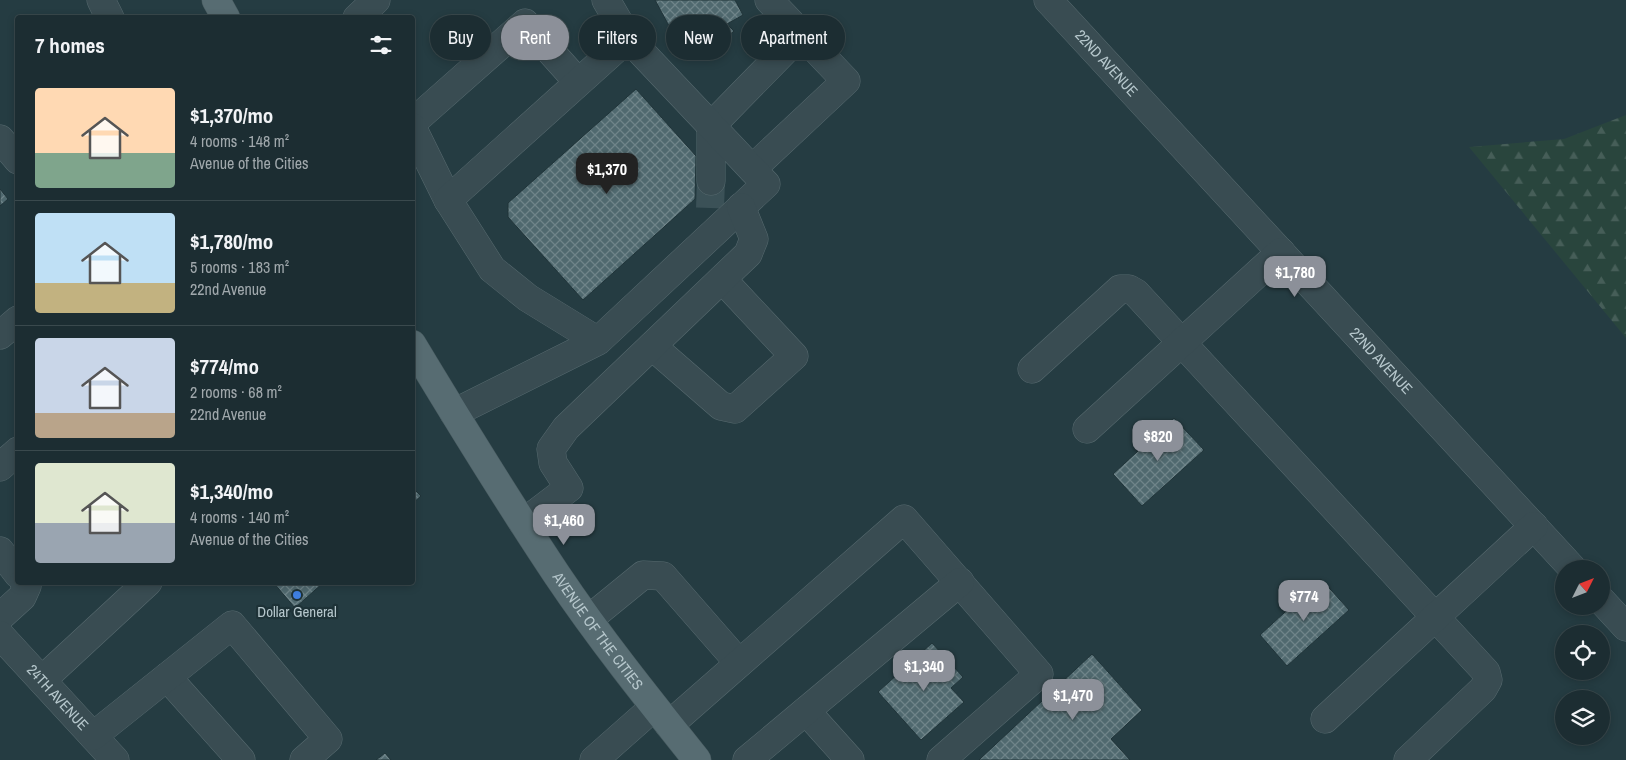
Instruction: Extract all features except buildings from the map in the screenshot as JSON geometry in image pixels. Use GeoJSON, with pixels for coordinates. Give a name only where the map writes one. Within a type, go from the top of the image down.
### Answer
{"type":"FeatureCollection","features":[{"type":"Feature","properties":{"kind":"main road"},"geometry":{"type":"LineString","coordinates":[[216,0],[224,15]]}},
{"type":"Feature","properties":{"kind":"main road","name":"AVENUE OF THE CITIES"},"geometry":{"type":"LineString","coordinates":[[415,349],[558,577],[661,716],[697,760]]}},
{"type":"Feature","properties":{"kind":"street"},"geometry":{"type":"LineString","coordinates":[[101,0],[108,15]]}},
{"type":"Feature","properties":{"kind":"street"},"geometry":{"type":"LineString","coordinates":[[360,15],[376,0]]}},
{"type":"Feature","properties":{"kind":"street"},"geometry":{"type":"LineString","coordinates":[[606,0],[615,15]]}},
{"type":"Feature","properties":{"kind":"street"},"geometry":{"type":"LineString","coordinates":[[769,0],[783,15]]}},
{"type":"Feature","properties":{"kind":"street","name":"22ND AVENUE"},"geometry":{"type":"LineString","coordinates":[[1048,0],[1565,560]]}},
{"type":"Feature","properties":{"kind":"street"},"geometry":{"type":"LineString","coordinates":[[415,119],[525,23],[578,82]]}},
{"type":"Feature","properties":{"kind":"street"},"geometry":{"type":"LineString","coordinates":[[448,200],[603,60]]}},
{"type":"Feature","properties":{"kind":"street"},"geometry":{"type":"LineString","coordinates":[[454,413],[598,341],[766,184],[649,60]]}},
{"type":"Feature","properties":{"kind":"street"},"geometry":{"type":"LineString","coordinates":[[711,181],[711,126],[776,60]]}},
{"type":"Feature","properties":{"kind":"street"},"geometry":{"type":"LineString","coordinates":[[752,169],[846,81],[826,60]]}},
{"type":"Feature","properties":{"kind":"street"},"geometry":{"type":"LineString","coordinates":[[415,133],[448,200],[492,269],[528,298],[598,341]]}},
{"type":"Feature","properties":{"kind":"street"},"geometry":{"type":"LineString","coordinates":[[0,139],[15,156]]}},
{"type":"Feature","properties":{"kind":"street"},"geometry":{"type":"LineString","coordinates":[[524,523],[568,488],[553,463],[552,449],[566,428],[748,254],[754,239],[741,207]]}},
{"type":"Feature","properties":{"kind":"street"},"geometry":{"type":"LineString","coordinates":[[710,208],[710,236]]}},
{"type":"Feature","properties":{"kind":"street"},"geometry":{"type":"LineString","coordinates":[[1087,429],[1281,252]]}},
{"type":"Feature","properties":{"kind":"street"},"geometry":{"type":"LineString","coordinates":[[652,346],[721,406],[735,409],[794,356],[722,279]]}},
{"type":"Feature","properties":{"kind":"street"},"geometry":{"type":"LineString","coordinates":[[1032,369],[1120,289],[1129,289],[1136,293],[1486,672],[1488,680],[1483,689],[1408,760]]}},
{"type":"Feature","properties":{"kind":"street"},"geometry":{"type":"LineString","coordinates":[[0,335],[15,322]]}},
{"type":"Feature","properties":{"kind":"street"},"geometry":{"type":"LineString","coordinates":[[0,466],[15,454]]}},
{"type":"Feature","properties":{"kind":"street"},"geometry":{"type":"LineString","coordinates":[[603,757],[739,663],[904,519],[1039,674],[941,760]]}},
{"type":"Feature","properties":{"kind":"street"},"geometry":{"type":"LineString","coordinates":[[1325,719],[1534,526]]}},
{"type":"Feature","properties":{"kind":"street"},"geometry":{"type":"LineString","coordinates":[[0,551],[15,570]]}},
{"type":"Feature","properties":{"kind":"street"},"geometry":{"type":"LineString","coordinates":[[589,619],[643,575],[663,576],[739,663]]}},
{"type":"Feature","properties":{"kind":"street"},"geometry":{"type":"LineString","coordinates":[[747,760],[960,582]]}},
{"type":"Feature","properties":{"kind":"street"},"geometry":{"type":"LineString","coordinates":[[0,617],[22,597],[24,585]]}},
{"type":"Feature","properties":{"kind":"street"},"geometry":{"type":"LineString","coordinates":[[42,680],[145,585]]}},
{"type":"Feature","properties":{"kind":"street"},"geometry":{"type":"LineString","coordinates":[[1610,610],[1626,627]]}},
{"type":"Feature","properties":{"kind":"street"},"geometry":{"type":"LineString","coordinates":[[93,736],[232,625],[328,738],[304,760]]}},
{"type":"Feature","properties":{"kind":"street","name":"24TH AVENUE"},"geometry":{"type":"LineString","coordinates":[[0,635],[115,760]]}},
{"type":"Feature","properties":{"kind":"street"},"geometry":{"type":"LineString","coordinates":[[167,677],[241,760]]}},
{"type":"Feature","properties":{"kind":"street"},"geometry":{"type":"LineString","coordinates":[[806,711],[850,760]]}},
{"type":"Feature","properties":{"kind":"green space"},"geometry":{"type":"Polygon","coordinates":[[[1626,115],[1626,338],[1469,147],[1564,139],[1626,115]]]}},
{"type":"Feature","properties":{"kind":"tunnel"},"geometry":{"type":"LineString","coordinates":[[710,208],[711,181]]}},
{"type":"Feature","properties":{"kind":"place","name":"Dollar General"},"geometry":{"type":"Point","coordinates":[297,595]}}]}
